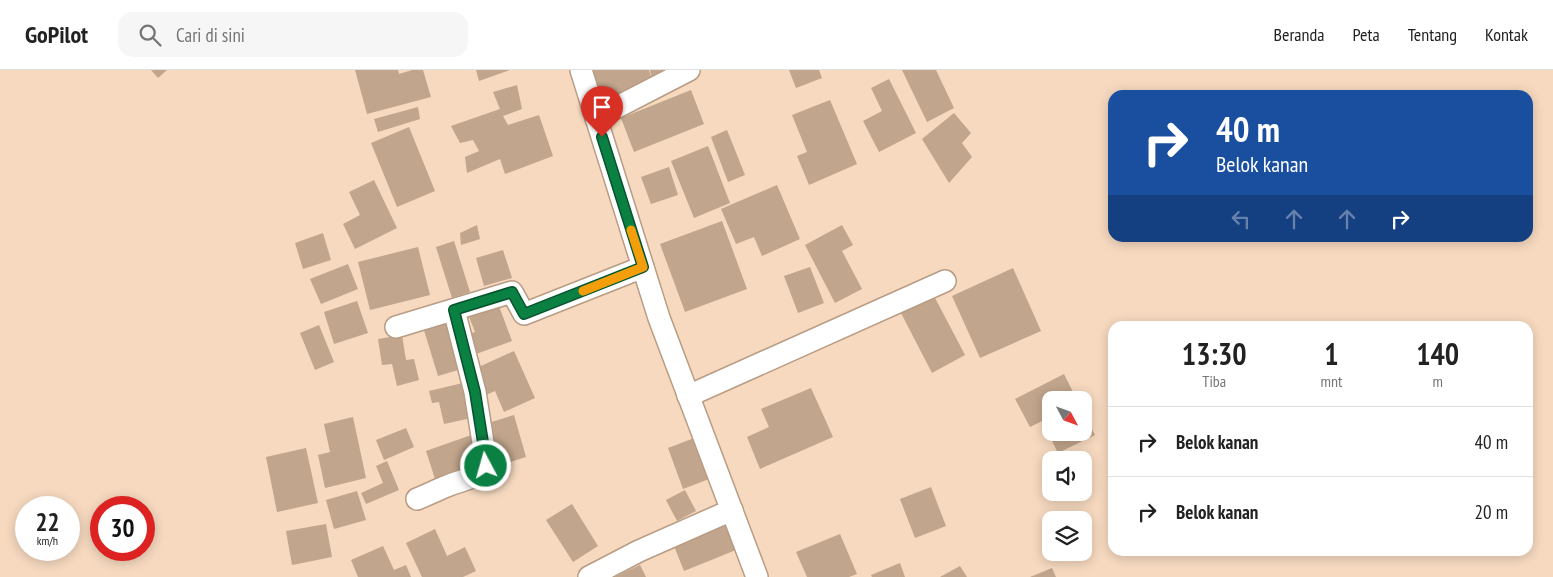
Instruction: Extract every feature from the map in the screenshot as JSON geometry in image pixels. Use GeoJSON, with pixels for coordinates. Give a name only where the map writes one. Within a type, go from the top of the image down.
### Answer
{"type":"FeatureCollection","features":[{"type":"Feature","properties":{"kind":"street"},"geometry":{"type":"LineString","coordinates":[[581,70],[658,318],[758,577]]}},
{"type":"Feature","properties":{"kind":"street"},"geometry":{"type":"LineString","coordinates":[[596,118],[689,70]]}},
{"type":"Feature","properties":{"kind":"street"},"geometry":{"type":"LineString","coordinates":[[396,327],[512,292],[524,314],[643,267]]}},
{"type":"Feature","properties":{"kind":"street"},"geometry":{"type":"LineString","coordinates":[[688,396],[944,281]]}},
{"type":"Feature","properties":{"kind":"street"},"geometry":{"type":"LineString","coordinates":[[417,499],[449,485],[468,480],[486,466],[475,392],[454,310]]}},
{"type":"Feature","properties":{"kind":"street"},"geometry":{"type":"LineString","coordinates":[[589,577],[639,551],[732,510]]}},
{"type":"Feature","properties":{"kind":"building"},"geometry":{"type":"Polygon","coordinates":[[[151,70],[167,70],[158,78],[151,70]]]}},
{"type":"Feature","properties":{"kind":"building"},"geometry":{"type":"Polygon","coordinates":[[[355,70],[398,70],[399,74],[412,70],[423,70],[431,97],[367,114],[355,70]]]}},
{"type":"Feature","properties":{"kind":"building"},"geometry":{"type":"Polygon","coordinates":[[[476,70],[510,70],[479,81],[476,70]]]}},
{"type":"Feature","properties":{"kind":"building"},"geometry":{"type":"Polygon","coordinates":[[[589,70],[649,70],[652,81],[650,70],[676,70],[600,108],[589,70]]]}},
{"type":"Feature","properties":{"kind":"building"},"geometry":{"type":"Polygon","coordinates":[[[789,70],[819,70],[822,78],[796,88],[789,70]]]}},
{"type":"Feature","properties":{"kind":"building"},"geometry":{"type":"Polygon","coordinates":[[[902,70],[936,70],[954,108],[927,122],[902,70]]]}},
{"type":"Feature","properties":{"kind":"building"},"geometry":{"type":"Polygon","coordinates":[[[889,79],[916,133],[879,152],[863,121],[882,111],[871,88],[889,79]]]}},
{"type":"Feature","properties":{"kind":"building"},"geometry":{"type":"Polygon","coordinates":[[[517,85],[522,109],[503,116],[508,125],[539,115],[553,156],[505,174],[500,159],[467,173],[465,157],[479,151],[473,140],[460,143],[451,126],[500,109],[493,92],[517,85]]]}},
{"type":"Feature","properties":{"kind":"building"},"geometry":{"type":"Polygon","coordinates":[[[691,90],[704,124],[634,152],[621,118],[691,90]]]}},
{"type":"Feature","properties":{"kind":"building"},"geometry":{"type":"Polygon","coordinates":[[[830,100],[857,164],[809,185],[797,156],[807,152],[792,115],[830,100]]]}},
{"type":"Feature","properties":{"kind":"building"},"geometry":{"type":"Polygon","coordinates":[[[418,107],[420,119],[378,132],[374,119],[418,107]]]}},
{"type":"Feature","properties":{"kind":"building"},"geometry":{"type":"Polygon","coordinates":[[[954,113],[971,133],[962,143],[972,157],[949,183],[922,139],[954,113]]]}},
{"type":"Feature","properties":{"kind":"building"},"geometry":{"type":"Polygon","coordinates":[[[409,127],[435,191],[397,207],[371,143],[409,127]]]}},
{"type":"Feature","properties":{"kind":"building"},"geometry":{"type":"Polygon","coordinates":[[[727,130],[745,175],[728,182],[711,137],[727,130]]]}},
{"type":"Feature","properties":{"kind":"building"},"geometry":{"type":"Polygon","coordinates":[[[708,146],[730,203],[694,218],[671,161],[708,146]]]}},
{"type":"Feature","properties":{"kind":"building"},"geometry":{"type":"Polygon","coordinates":[[[669,167],[678,195],[651,204],[641,177],[669,167]]]}},
{"type":"Feature","properties":{"kind":"building"},"geometry":{"type":"Polygon","coordinates":[[[374,180],[397,228],[355,249],[343,224],[360,215],[349,192],[374,180]]]}},
{"type":"Feature","properties":{"kind":"building"},"geometry":{"type":"Polygon","coordinates":[[[777,185],[800,239],[762,256],[754,237],[736,244],[721,209],[777,185]]]}},
{"type":"Feature","properties":{"kind":"building"},"geometry":{"type":"Polygon","coordinates":[[[722,221],[747,289],[685,312],[660,244],[722,221]]]}},
{"type":"Feature","properties":{"kind":"building"},"geometry":{"type":"Polygon","coordinates":[[[477,225],[480,239],[461,245],[460,233],[477,225]]]}},
{"type":"Feature","properties":{"kind":"building"},"geometry":{"type":"Polygon","coordinates":[[[842,225],[853,245],[842,251],[862,289],[835,303],[805,245],[842,225]]]}},
{"type":"Feature","properties":{"kind":"building"},"geometry":{"type":"Polygon","coordinates":[[[323,233],[331,260],[303,269],[295,243],[323,233]]]}},
{"type":"Feature","properties":{"kind":"building"},"geometry":{"type":"Polygon","coordinates":[[[454,241],[470,292],[452,298],[436,247],[454,241]]]}},
{"type":"Feature","properties":{"kind":"building"},"geometry":{"type":"Polygon","coordinates":[[[418,247],[430,295],[370,310],[358,262],[418,247]]]}},
{"type":"Feature","properties":{"kind":"building"},"geometry":{"type":"Polygon","coordinates":[[[503,250],[512,278],[484,286],[476,258],[503,250]]]}},
{"type":"Feature","properties":{"kind":"building"},"geometry":{"type":"Polygon","coordinates":[[[348,264],[358,289],[321,304],[310,279],[348,264]]]}},
{"type":"Feature","properties":{"kind":"building"},"geometry":{"type":"Polygon","coordinates":[[[810,267],[824,303],[798,313],[784,276],[810,267]]]}},
{"type":"Feature","properties":{"kind":"building"},"geometry":{"type":"Polygon","coordinates":[[[1013,268],[1041,331],[980,358],[952,296],[1013,268]]]}},
{"type":"Feature","properties":{"kind":"building"},"geometry":{"type":"Polygon","coordinates":[[[934,296],[965,355],[932,373],[901,313],[934,296]]]}},
{"type":"Feature","properties":{"kind":"building"},"geometry":{"type":"Polygon","coordinates":[[[496,298],[512,341],[476,354],[469,334],[475,332],[466,309],[496,298]]]}},
{"type":"Feature","properties":{"kind":"building"},"geometry":{"type":"Polygon","coordinates":[[[357,301],[368,333],[334,344],[324,312],[357,301]]]}},
{"type":"Feature","properties":{"kind":"building"},"geometry":{"type":"Polygon","coordinates":[[[450,319],[465,368],[438,376],[423,327],[450,319]]]}},
{"type":"Feature","properties":{"kind":"building"},"geometry":{"type":"Polygon","coordinates":[[[319,325],[334,362],[315,370],[300,333],[319,325]]]}},
{"type":"Feature","properties":{"kind":"building"},"geometry":{"type":"Polygon","coordinates":[[[402,335],[406,360],[414,359],[419,380],[397,386],[392,364],[382,365],[378,339],[402,335]]]}},
{"type":"Feature","properties":{"kind":"building"},"geometry":{"type":"Polygon","coordinates":[[[514,351],[535,398],[504,412],[495,391],[484,396],[472,370],[514,351]]]}},
{"type":"Feature","properties":{"kind":"building"},"geometry":{"type":"Polygon","coordinates":[[[1064,374],[1072,391],[1042,391],[1042,421],[1030,427],[1015,399],[1064,374]]]}},
{"type":"Feature","properties":{"kind":"building"},"geometry":{"type":"Polygon","coordinates":[[[467,382],[476,417],[444,424],[439,402],[432,403],[429,391],[467,382]]]}},
{"type":"Feature","properties":{"kind":"building"},"geometry":{"type":"Polygon","coordinates":[[[811,388],[833,437],[760,469],[747,437],[769,427],[761,409],[811,388]]]}},
{"type":"Feature","properties":{"kind":"building"},"geometry":{"type":"Polygon","coordinates":[[[514,415],[526,457],[498,466],[485,424],[514,415]]]}},
{"type":"Feature","properties":{"kind":"building"},"geometry":{"type":"Polygon","coordinates":[[[353,417],[366,478],[325,488],[318,455],[330,452],[324,424],[353,417]]]}},
{"type":"Feature","properties":{"kind":"building"},"geometry":{"type":"Polygon","coordinates":[[[406,428],[414,447],[384,460],[376,440],[406,428]]]}},
{"type":"Feature","properties":{"kind":"building"},"geometry":{"type":"Polygon","coordinates":[[[474,434],[483,462],[435,479],[426,451],[474,434]]]}},
{"type":"Feature","properties":{"kind":"building"},"geometry":{"type":"Polygon","coordinates":[[[702,435],[717,476],[683,489],[668,448],[702,435]]]}},
{"type":"Feature","properties":{"kind":"building"},"geometry":{"type":"Polygon","coordinates":[[[1052,441],[1083,441],[1062,451],[1057,451],[1052,441]]]}},
{"type":"Feature","properties":{"kind":"building"},"geometry":{"type":"Polygon","coordinates":[[[306,448],[318,503],[277,512],[266,457],[306,448]]]}},
{"type":"Feature","properties":{"kind":"building"},"geometry":{"type":"Polygon","coordinates":[[[387,461],[399,490],[366,504],[361,493],[383,483],[376,466],[387,461]]]}},
{"type":"Feature","properties":{"kind":"building"},"geometry":{"type":"Polygon","coordinates":[[[931,487],[946,526],[915,538],[900,499],[931,487]]]}},
{"type":"Feature","properties":{"kind":"building"},"geometry":{"type":"Polygon","coordinates":[[[685,490],[696,511],[677,521],[666,500],[685,490]]]}},
{"type":"Feature","properties":{"kind":"building"},"geometry":{"type":"Polygon","coordinates":[[[357,491],[366,520],[334,529],[326,500],[357,491]]]}},
{"type":"Feature","properties":{"kind":"building"},"geometry":{"type":"Polygon","coordinates":[[[572,504],[598,546],[573,562],[546,520],[572,504]]]}},
{"type":"Feature","properties":{"kind":"building"},"geometry":{"type":"Polygon","coordinates":[[[724,520],[736,550],[684,571],[672,541],[724,520]]]}},
{"type":"Feature","properties":{"kind":"building"},"geometry":{"type":"Polygon","coordinates":[[[326,524],[332,557],[292,565],[286,531],[326,524]]]}},
{"type":"Feature","properties":{"kind":"building"},"geometry":{"type":"Polygon","coordinates":[[[435,529],[447,556],[465,547],[476,571],[463,577],[422,577],[406,543],[435,529]]]}},
{"type":"Feature","properties":{"kind":"building"},"geometry":{"type":"Polygon","coordinates":[[[840,534],[857,574],[849,577],[807,577],[796,552],[840,534]]]}},
{"type":"Feature","properties":{"kind":"building"},"geometry":{"type":"Polygon","coordinates":[[[383,546],[394,570],[406,565],[411,577],[358,577],[351,560],[383,546]]]}},
{"type":"Feature","properties":{"kind":"building"},"geometry":{"type":"Polygon","coordinates":[[[900,563],[905,577],[872,577],[871,575],[900,563]]]}},
{"type":"Feature","properties":{"kind":"building"},"geometry":{"type":"Polygon","coordinates":[[[640,565],[646,577],[614,577],[640,565]]]}},
{"type":"Feature","properties":{"kind":"building"},"geometry":{"type":"Polygon","coordinates":[[[960,566],[967,577],[940,577],[960,566]]]}},
{"type":"Feature","properties":{"kind":"building"},"geometry":{"type":"Polygon","coordinates":[[[1052,568],[1056,577],[1030,577],[1052,568]]]}},
{"type":"Feature","properties":{"kind":"slow traffic"},"geometry":{"type":"LineString","coordinates":[[583,291],[643,267],[631,230]]}},
{"type":"Feature","properties":{"kind":"route"},"geometry":{"type":"LineString","coordinates":[[486,466],[475,392],[454,310],[512,292],[524,314],[643,267],[602,137]]}}]}
